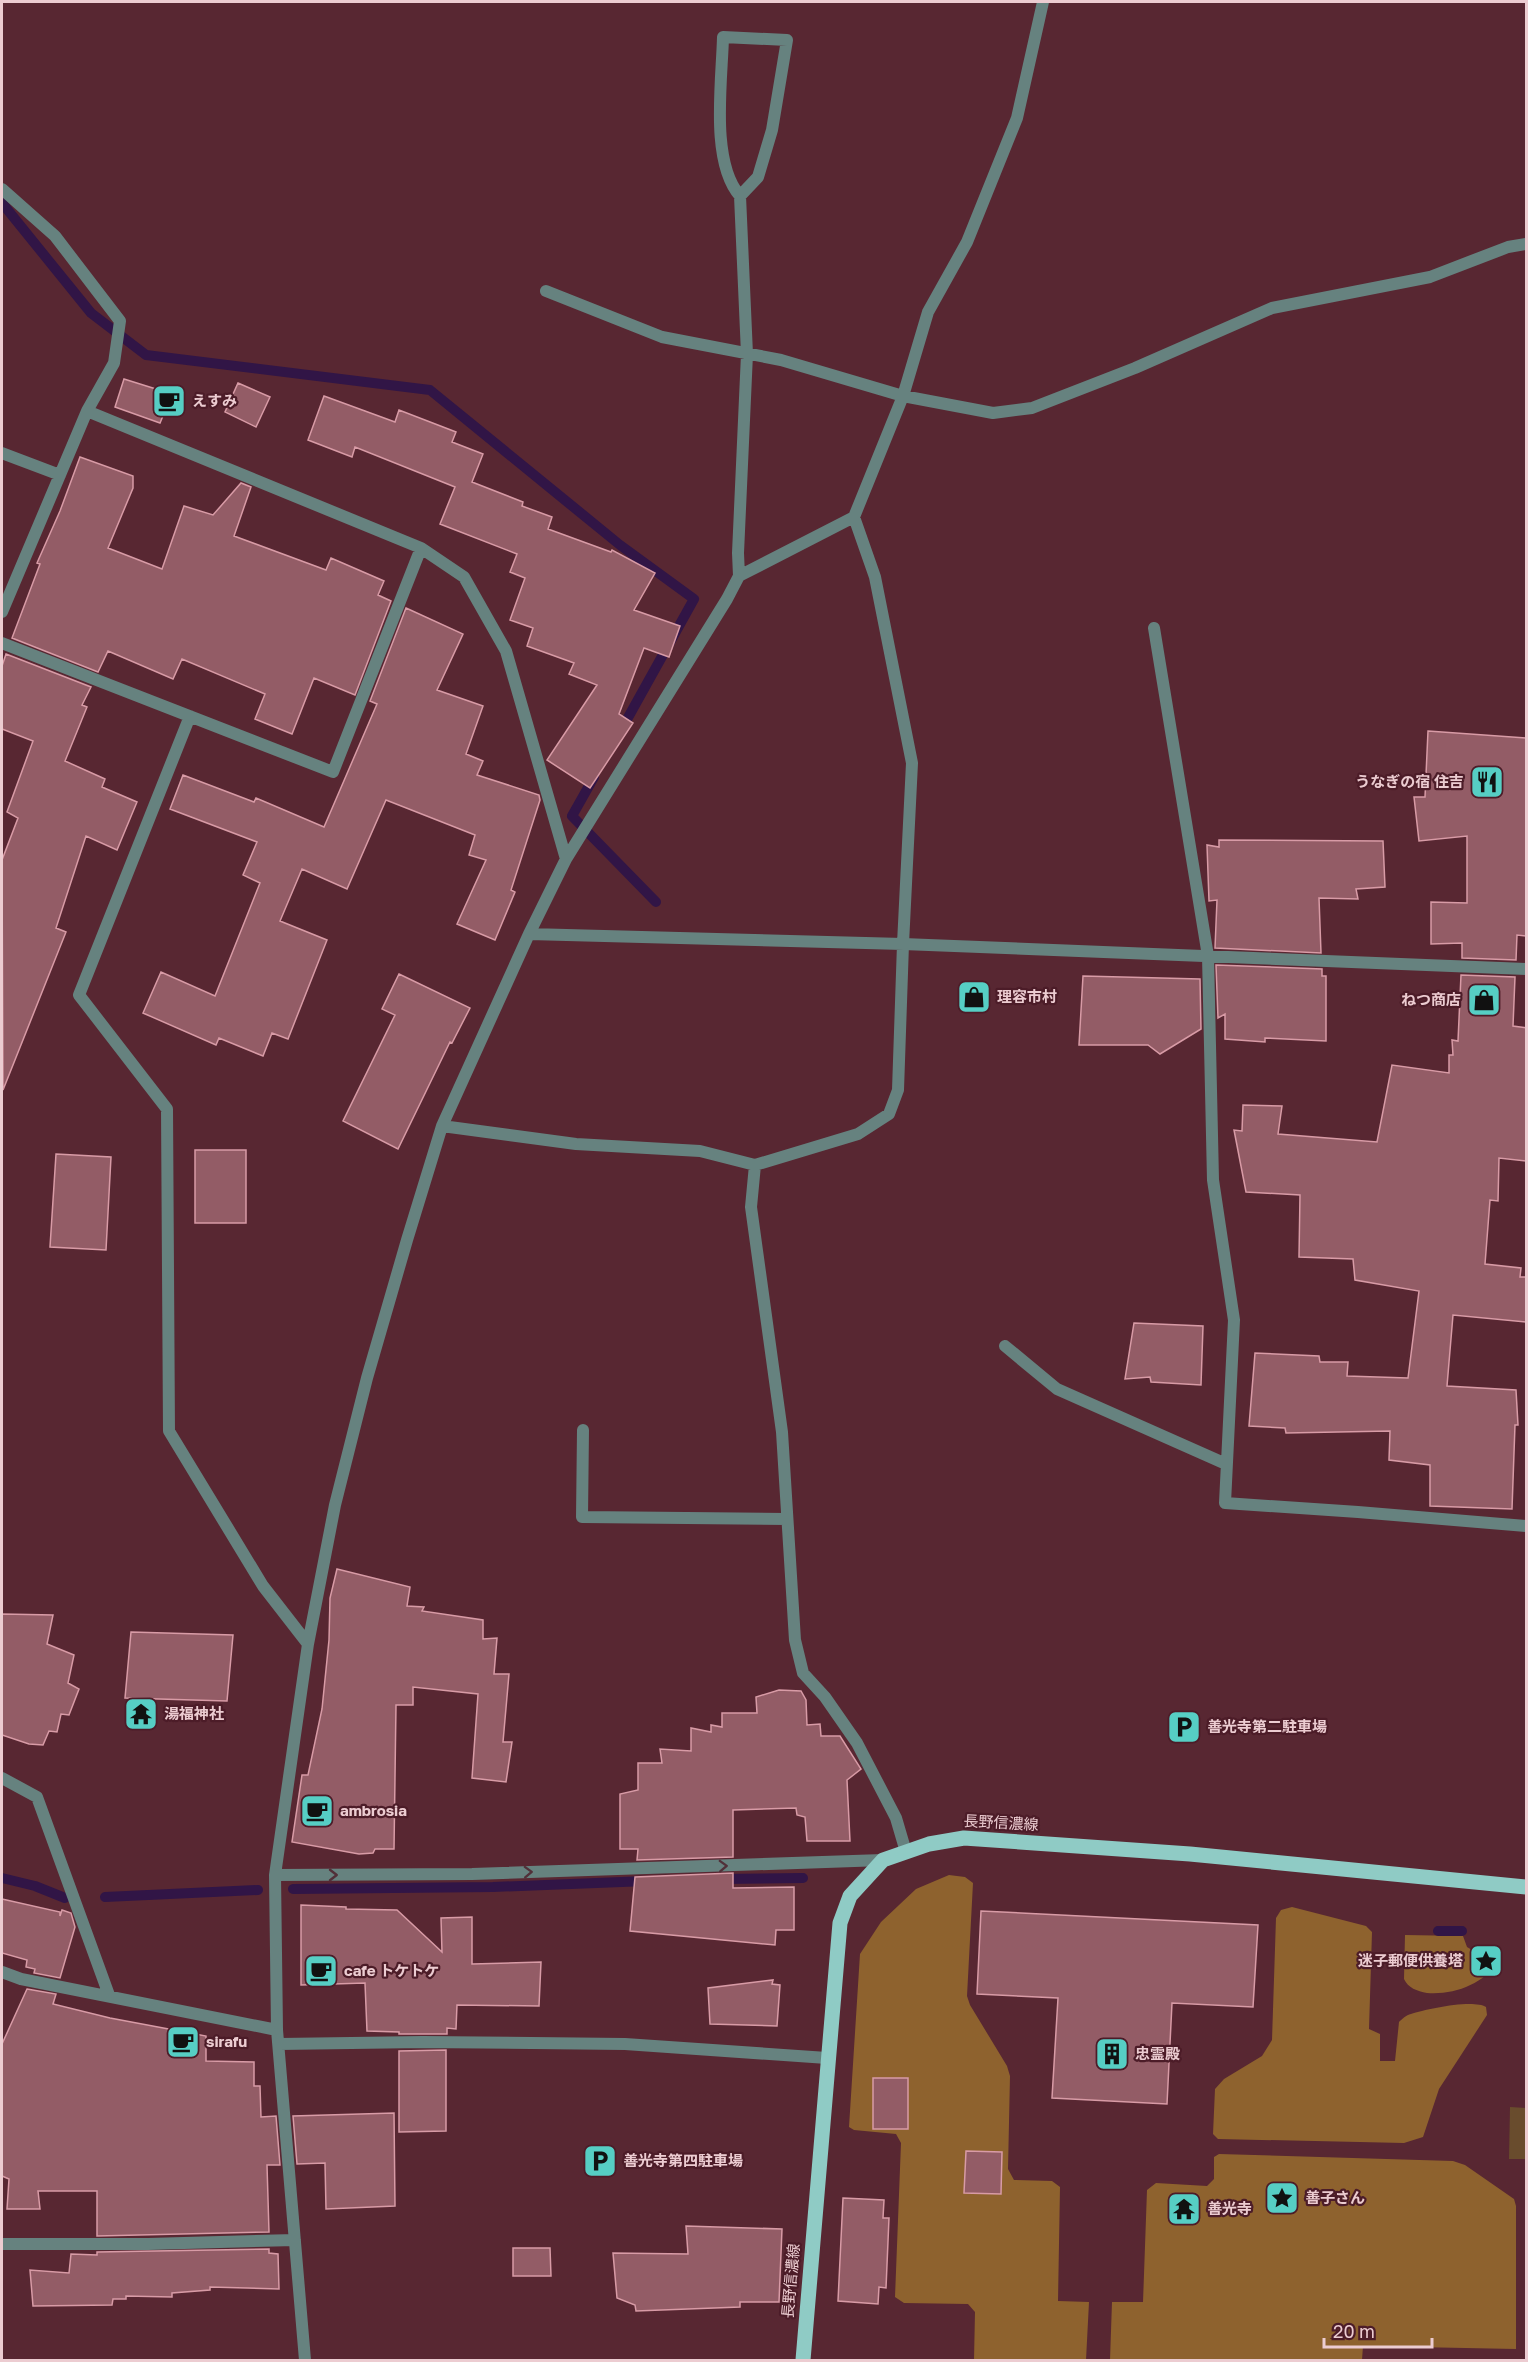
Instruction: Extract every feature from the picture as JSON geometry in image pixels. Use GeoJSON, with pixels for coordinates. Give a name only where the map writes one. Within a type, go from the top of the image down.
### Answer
{"type":"FeatureCollection","features":[{"type":"Feature","properties":{"kind":"main road","name":"長野信濃線"},"geometry":{"type":"LineString","coordinates":[[803,2361],[840,1923],[850,1896],[883,1860],[929,1844],[964,1838],[1190,1854],[1527,1887]]}},
{"type":"Feature","properties":{"kind":"street"},"geometry":{"type":"LineString","coordinates":[[739,576],[854,517],[903,396],[928,312],[967,242],[1017,118],[1043,2]]}},
{"type":"Feature","properties":{"kind":"street"},"geometry":{"type":"LineString","coordinates":[[305,2361],[277,2030],[275,1875],[308,1644],[335,1505],[367,1378],[442,1126],[529,934],[566,859],[721,609],[739,576],[738,553],[747,354],[740,196],[732,187],[720,145],[723,37],[787,40],[772,130],[758,177],[740,196]]}},
{"type":"Feature","properties":{"kind":"street"},"geometry":{"type":"LineString","coordinates":[[2,189],[55,236],[120,321],[114,363],[87,411],[2,612]]}},
{"type":"Feature","properties":{"kind":"street"},"geometry":{"type":"LineString","coordinates":[[546,291],[662,337],[781,360],[903,396],[993,413],[1032,408],[1135,368],[1272,308],[1430,277],[1508,247],[1527,244]]}},
{"type":"Feature","properties":{"kind":"street"},"geometry":{"type":"LineString","coordinates":[[87,411],[421,549],[464,577],[506,651],[566,859]]}},
{"type":"Feature","properties":{"kind":"street"},"geometry":{"type":"LineString","coordinates":[[2,453],[60,475]]}},
{"type":"Feature","properties":{"kind":"street"},"geometry":{"type":"LineString","coordinates":[[442,1126],[576,1143],[700,1151],[755,1164],[858,1134],[889,1114],[898,1090],[912,763],[875,577],[854,517]]}},
{"type":"Feature","properties":{"kind":"street"},"geometry":{"type":"LineString","coordinates":[[2,644],[333,772],[421,549]]}},
{"type":"Feature","properties":{"kind":"street"},"geometry":{"type":"LineString","coordinates":[[1154,628],[1208,956],[1213,1180],[1234,1320],[1225,1503],[1527,1526]]}},
{"type":"Feature","properties":{"kind":"street"},"geometry":{"type":"LineString","coordinates":[[190,716],[79,995],[167,1109],[169,1431],[263,1586],[308,1644]]}},
{"type":"Feature","properties":{"kind":"street"},"geometry":{"type":"LineString","coordinates":[[529,934],[903,944],[1527,969]]}},
{"type":"Feature","properties":{"kind":"street"},"geometry":{"type":"LineString","coordinates":[[755,1164],[751,1206],[782,1432],[795,1640],[803,1673],[825,1697],[857,1743],[896,1818],[906,1852]]}},
{"type":"Feature","properties":{"kind":"street"},"geometry":{"type":"LineString","coordinates":[[1005,1346],[1057,1389],[1226,1464]]}},
{"type":"Feature","properties":{"kind":"street"},"geometry":{"type":"LineString","coordinates":[[583,1430],[582,1517],[787,1519]]}},
{"type":"Feature","properties":{"kind":"street"},"geometry":{"type":"LineString","coordinates":[[2,1778],[38,1797],[108,1995]]}},
{"type":"Feature","properties":{"kind":"street"},"geometry":{"type":"LineString","coordinates":[[275,1875],[472,1874],[883,1860]]}},
{"type":"Feature","properties":{"kind":"street"},"geometry":{"type":"LineString","coordinates":[[2,1972],[21,1978],[277,2030]]}},
{"type":"Feature","properties":{"kind":"street"},"geometry":{"type":"LineString","coordinates":[[279,2044],[423,2042],[625,2044],[827,2058]]}},
{"type":"Feature","properties":{"kind":"street"},"geometry":{"type":"LineString","coordinates":[[2,2244],[148,2244],[295,2240]]}},
{"type":"Feature","properties":{"kind":"shaded area"},"geometry":{"type":"Polygon","coordinates":[[[949,1875],[965,1877],[973,1883],[967,1996],[970,2005],[1007,2066],[1010,2076],[1008,2169],[1014,2180],[1052,2181],[1060,2187],[1058,2301],[1089,2302],[1086,2360],[974,2360],[975,2312],[968,2304],[904,2303],[895,2297],[901,2143],[896,2134],[854,2130],[849,2127],[860,1954],[881,1922],[916,1889],[949,1875]]]}},
{"type":"Feature","properties":{"kind":"shaded area"},"geometry":{"type":"Polygon","coordinates":[[[1292,1907],[1366,1926],[1372,1932],[1369,2029],[1380,2034],[1380,2061],[1395,2061],[1399,2022],[1407,2015],[1461,2004],[1486,2007],[1487,2015],[1439,2089],[1423,2137],[1404,2143],[1218,2139],[1213,2134],[1215,2089],[1224,2079],[1262,2056],[1272,2040],[1276,1918],[1281,1910],[1292,1907]]]}},
{"type":"Feature","properties":{"kind":"shaded area"},"geometry":{"type":"Polygon","coordinates":[[[1405,1935],[1463,1936],[1467,1947],[1472,1950],[1495,1951],[1499,1961],[1485,1976],[1468,1986],[1448,1992],[1427,1993],[1410,1987],[1404,1979],[1405,1935]]]}},
{"type":"Feature","properties":{"kind":"shaded area"},"geometry":{"type":"Polygon","coordinates":[[[1510,2107],[1526,2108],[1526,2159],[1509,2159],[1510,2107]]]}},
{"type":"Feature","properties":{"kind":"shaded area"},"geometry":{"type":"Polygon","coordinates":[[[1219,2154],[1453,2161],[1465,2165],[1514,2199],[1516,2206],[1516,2349],[1363,2346],[1362,2360],[1110,2360],[1112,2302],[1143,2302],[1147,2190],[1156,2183],[1207,2186],[1214,2179],[1214,2157],[1219,2154]]]}},
{"type":"Feature","properties":{"kind":"building"},"geometry":{"type":"Polygon","coordinates":[[[124,379],[172,394],[160,423],[115,407],[124,379]]]}},
{"type":"Feature","properties":{"kind":"building"},"geometry":{"type":"Polygon","coordinates":[[[238,383],[270,397],[256,427],[225,412],[238,383]]]}},
{"type":"Feature","properties":{"kind":"building"},"geometry":{"type":"Polygon","coordinates":[[[324,396],[395,422],[399,410],[456,432],[452,442],[483,454],[472,482],[523,502],[522,506],[552,517],[548,529],[611,552],[612,550],[655,573],[634,610],[680,626],[669,657],[644,648],[619,714],[633,723],[590,788],[547,760],[597,685],[569,674],[574,663],[527,646],[533,628],[510,620],[525,578],[510,572],[517,554],[440,524],[455,487],[355,447],[352,457],[308,440],[324,396]]]}},
{"type":"Feature","properties":{"kind":"building"},"geometry":{"type":"Polygon","coordinates":[[[80,457],[133,476],[133,488],[108,548],[162,569],[184,506],[213,515],[241,483],[251,487],[234,536],[326,570],[331,558],[384,581],[378,595],[391,601],[355,695],[314,678],[292,734],[255,719],[265,694],[182,659],[173,679],[108,651],[98,672],[12,638],[40,564],[37,563],[80,457]]]}},
{"type":"Feature","properties":{"kind":"building"},"geometry":{"type":"Polygon","coordinates":[[[406,608],[463,634],[437,690],[483,706],[466,754],[483,761],[477,775],[539,795],[540,800],[511,890],[515,892],[495,940],[457,924],[486,860],[469,855],[475,835],[386,800],[347,889],[302,869],[280,921],[327,940],[288,1039],[272,1033],[263,1056],[219,1038],[216,1045],[143,1013],[161,972],[215,996],[260,883],[243,875],[257,842],[170,809],[183,775],[254,802],[256,798],[324,827],[377,704],[370,701],[406,608]]]}},
{"type":"Feature","properties":{"kind":"building"},"geometry":{"type":"Polygon","coordinates":[[[6,654],[91,687],[82,705],[87,707],[65,761],[105,779],[102,787],[137,802],[117,850],[86,836],[56,928],[66,932],[3,1090],[2,860],[18,818],[7,812],[33,741],[2,729],[2,666],[6,654]]]}},
{"type":"Feature","properties":{"kind":"building"},"geometry":{"type":"Polygon","coordinates":[[[1428,731],[1527,738],[1527,936],[1517,935],[1516,960],[1462,958],[1462,943],[1431,944],[1431,902],[1467,903],[1467,836],[1419,841],[1414,797],[1425,797],[1428,731]]]}},
{"type":"Feature","properties":{"kind":"building"},"geometry":{"type":"Polygon","coordinates":[[[1219,840],[1383,841],[1385,887],[1356,889],[1358,899],[1319,898],[1321,953],[1215,948],[1217,900],[1209,901],[1207,845],[1219,847],[1219,840]]]}},
{"type":"Feature","properties":{"kind":"building"},"geometry":{"type":"Polygon","coordinates":[[[1216,965],[1322,969],[1322,976],[1326,976],[1326,1041],[1265,1038],[1265,1042],[1225,1039],[1225,1014],[1218,1018],[1216,965]]]}},
{"type":"Feature","properties":{"kind":"building"},"geometry":{"type":"Polygon","coordinates":[[[399,974],[470,1008],[452,1043],[450,1042],[398,1149],[343,1121],[395,1015],[382,1009],[399,974]]]}},
{"type":"Feature","properties":{"kind":"building"},"geometry":{"type":"Polygon","coordinates":[[[1461,975],[1515,977],[1513,1026],[1527,1028],[1527,1161],[1499,1158],[1498,1201],[1490,1200],[1485,1264],[1521,1268],[1520,1277],[1527,1277],[1527,1322],[1453,1315],[1447,1386],[1516,1390],[1518,1425],[1515,1425],[1512,1509],[1430,1506],[1430,1465],[1389,1460],[1390,1431],[1286,1433],[1285,1428],[1249,1426],[1255,1353],[1319,1356],[1320,1362],[1348,1362],[1347,1376],[1408,1378],[1419,1291],[1355,1280],[1353,1259],[1299,1257],[1300,1195],[1246,1192],[1234,1130],[1242,1131],[1243,1105],[1282,1106],[1278,1134],[1377,1142],[1392,1065],[1449,1073],[1449,1055],[1453,1055],[1452,1040],[1458,1041],[1461,975]]]}},
{"type":"Feature","properties":{"kind":"building"},"geometry":{"type":"Polygon","coordinates":[[[1083,976],[1200,979],[1201,1029],[1160,1054],[1148,1045],[1079,1045],[1083,976]]]}},
{"type":"Feature","properties":{"kind":"building"},"geometry":{"type":"Polygon","coordinates":[[[195,1150],[246,1150],[246,1223],[195,1223],[195,1150]]]}},
{"type":"Feature","properties":{"kind":"building"},"geometry":{"type":"Polygon","coordinates":[[[56,1154],[111,1157],[106,1250],[50,1247],[56,1154]]]}},
{"type":"Feature","properties":{"kind":"building"},"geometry":{"type":"Polygon","coordinates":[[[1134,1323],[1203,1326],[1201,1385],[1151,1382],[1150,1377],[1125,1379],[1134,1323]]]}},
{"type":"Feature","properties":{"kind":"building"},"geometry":{"type":"Polygon","coordinates":[[[337,1569],[410,1587],[407,1606],[424,1607],[422,1611],[483,1620],[483,1639],[497,1638],[494,1674],[509,1674],[503,1742],[512,1742],[506,1782],[472,1778],[478,1694],[413,1687],[413,1705],[396,1705],[394,1849],[375,1849],[373,1853],[359,1854],[292,1842],[302,1775],[308,1775],[322,1709],[329,1640],[330,1598],[337,1569]]]}},
{"type":"Feature","properties":{"kind":"building"},"geometry":{"type":"Polygon","coordinates":[[[2,1614],[53,1615],[47,1644],[74,1655],[68,1683],[79,1689],[69,1715],[61,1714],[57,1732],[49,1731],[43,1745],[29,1744],[2,1735],[2,1614]]]}},
{"type":"Feature","properties":{"kind":"building"},"geometry":{"type":"Polygon","coordinates":[[[131,1632],[233,1635],[227,1701],[125,1698],[131,1632]]]}},
{"type":"Feature","properties":{"kind":"building"},"geometry":{"type":"Polygon","coordinates":[[[779,1690],[801,1691],[806,1700],[807,1725],[820,1724],[821,1736],[840,1736],[861,1769],[847,1780],[850,1841],[807,1841],[805,1817],[797,1815],[796,1808],[733,1810],[733,1857],[637,1860],[638,1849],[620,1849],[620,1794],[638,1790],[638,1763],[662,1763],[660,1749],[691,1751],[691,1728],[711,1732],[711,1725],[722,1727],[722,1713],[757,1713],[756,1697],[779,1690]]]}},
{"type":"Feature","properties":{"kind":"building"},"geometry":{"type":"Polygon","coordinates":[[[733,1873],[733,1888],[794,1887],[794,1930],[776,1930],[775,1945],[630,1931],[635,1877],[733,1873]]]}},
{"type":"Feature","properties":{"kind":"building"},"geometry":{"type":"Polygon","coordinates":[[[2,1899],[60,1912],[60,1916],[62,1910],[71,1913],[75,1927],[60,1978],[34,1973],[35,1969],[26,1967],[27,1960],[2,1953],[2,1899]]]}},
{"type":"Feature","properties":{"kind":"building"},"geometry":{"type":"Polygon","coordinates":[[[301,1905],[397,1910],[442,1952],[441,1918],[472,1917],[472,1964],[541,1962],[539,2006],[457,2005],[456,2029],[447,2028],[447,2034],[367,2031],[365,1983],[301,1985],[301,1905]]]}},
{"type":"Feature","properties":{"kind":"building"},"geometry":{"type":"Polygon","coordinates":[[[981,1911],[1258,1925],[1253,2007],[1172,2003],[1167,2104],[1052,2098],[1058,1998],[977,1994],[981,1911]]]}},
{"type":"Feature","properties":{"kind":"building"},"geometry":{"type":"Polygon","coordinates":[[[773,1980],[772,1984],[780,1985],[777,2026],[710,2024],[708,1988],[773,1980]]]}},
{"type":"Feature","properties":{"kind":"building"},"geometry":{"type":"Polygon","coordinates":[[[27,1989],[56,1994],[53,2004],[110,2018],[206,2036],[206,2061],[254,2062],[254,2086],[260,2086],[261,2117],[276,2116],[280,2165],[267,2165],[269,2232],[97,2236],[97,2191],[38,2191],[40,2209],[7,2209],[9,2179],[2,2176],[2,2044],[27,1989]]]}},
{"type":"Feature","properties":{"kind":"building"},"geometry":{"type":"Polygon","coordinates":[[[446,2050],[446,2131],[399,2132],[399,2051],[446,2050]]]}},
{"type":"Feature","properties":{"kind":"building"},"geometry":{"type":"Polygon","coordinates":[[[873,2078],[908,2078],[908,2129],[873,2129],[873,2078]]]}},
{"type":"Feature","properties":{"kind":"building"},"geometry":{"type":"Polygon","coordinates":[[[394,2113],[395,2206],[326,2209],[325,2163],[297,2164],[293,2116],[394,2113]]]}},
{"type":"Feature","properties":{"kind":"building"},"geometry":{"type":"Polygon","coordinates":[[[966,2151],[1002,2152],[1001,2194],[964,2193],[966,2151]]]}},
{"type":"Feature","properties":{"kind":"building"},"geometry":{"type":"Polygon","coordinates":[[[843,2198],[884,2200],[883,2218],[889,2218],[886,2288],[879,2287],[878,2304],[838,2301],[843,2198]]]}},
{"type":"Feature","properties":{"kind":"building"},"geometry":{"type":"Polygon","coordinates":[[[686,2226],[782,2229],[779,2302],[740,2302],[740,2307],[636,2311],[635,2305],[617,2298],[613,2253],[688,2254],[686,2226]]]}},
{"type":"Feature","properties":{"kind":"building"},"geometry":{"type":"Polygon","coordinates":[[[513,2248],[550,2248],[551,2276],[513,2276],[513,2248]]]}},
{"type":"Feature","properties":{"kind":"building"},"geometry":{"type":"Polygon","coordinates":[[[269,2249],[269,2253],[278,2254],[279,2289],[210,2287],[210,2290],[172,2293],[172,2297],[126,2296],[126,2299],[113,2299],[112,2305],[33,2306],[30,2270],[69,2273],[71,2254],[269,2249]]]}},
{"type":"Feature","properties":{"kind":"waterway"},"geometry":{"type":"LineString","coordinates":[[2,203],[91,313],[146,355],[430,390],[620,545],[694,599],[620,732]]}},
{"type":"Feature","properties":{"kind":"waterway"},"geometry":{"type":"LineString","coordinates":[[594,777],[572,816],[656,902]]}},
{"type":"Feature","properties":{"kind":"waterway"},"geometry":{"type":"LineString","coordinates":[[2,1878],[35,1886],[65,1898]]}},
{"type":"Feature","properties":{"kind":"waterway"},"geometry":{"type":"LineString","coordinates":[[719,1879],[803,1878]]}},
{"type":"Feature","properties":{"kind":"waterway"},"geometry":{"type":"LineString","coordinates":[[293,1889],[493,1887],[647,1881]]}},
{"type":"Feature","properties":{"kind":"waterway"},"geometry":{"type":"LineString","coordinates":[[105,1897],[258,1890]]}},
{"type":"Feature","properties":{"kind":"waterway"},"geometry":{"type":"LineString","coordinates":[[1438,1931],[1462,1931]]}},
{"type":"Feature","properties":{"kind":"place","name":"えすみ"},"geometry":{"type":"Point","coordinates":[169,401]}},
{"type":"Feature","properties":{"kind":"place","name":"うなぎの宿 住吉"},"geometry":{"type":"Point","coordinates":[1487,782]}},
{"type":"Feature","properties":{"kind":"place","name":"理容市村"},"geometry":{"type":"Point","coordinates":[974,997]}},
{"type":"Feature","properties":{"kind":"place","name":"ねつ商店"},"geometry":{"type":"Point","coordinates":[1484,1000]}},
{"type":"Feature","properties":{"kind":"place","name":"湯福神社"},"geometry":{"type":"Point","coordinates":[141,1714]}},
{"type":"Feature","properties":{"kind":"place","name":"善光寺第二駐車場"},"geometry":{"type":"Point","coordinates":[1184,1727]}},
{"type":"Feature","properties":{"kind":"place","name":"ambrosia"},"geometry":{"type":"Point","coordinates":[317,1811]}},
{"type":"Feature","properties":{"kind":"place","name":"迷子郵便供養塔"},"geometry":{"type":"Point","coordinates":[1486,1961]}},
{"type":"Feature","properties":{"kind":"place","name":"cafe トケトケ"},"geometry":{"type":"Point","coordinates":[321,1971]}},
{"type":"Feature","properties":{"kind":"place","name":"sirafu"},"geometry":{"type":"Point","coordinates":[183,2042]}},
{"type":"Feature","properties":{"kind":"place","name":"忠霊殿"},"geometry":{"type":"Point","coordinates":[1112,2054]}},
{"type":"Feature","properties":{"kind":"place","name":"善光寺第四駐車場"},"geometry":{"type":"Point","coordinates":[600,2161]}},
{"type":"Feature","properties":{"kind":"place","name":"善子さん"},"geometry":{"type":"Point","coordinates":[1282,2198]}},
{"type":"Feature","properties":{"kind":"place","name":"善光寺"},"geometry":{"type":"Point","coordinates":[1184,2209]}}]}
